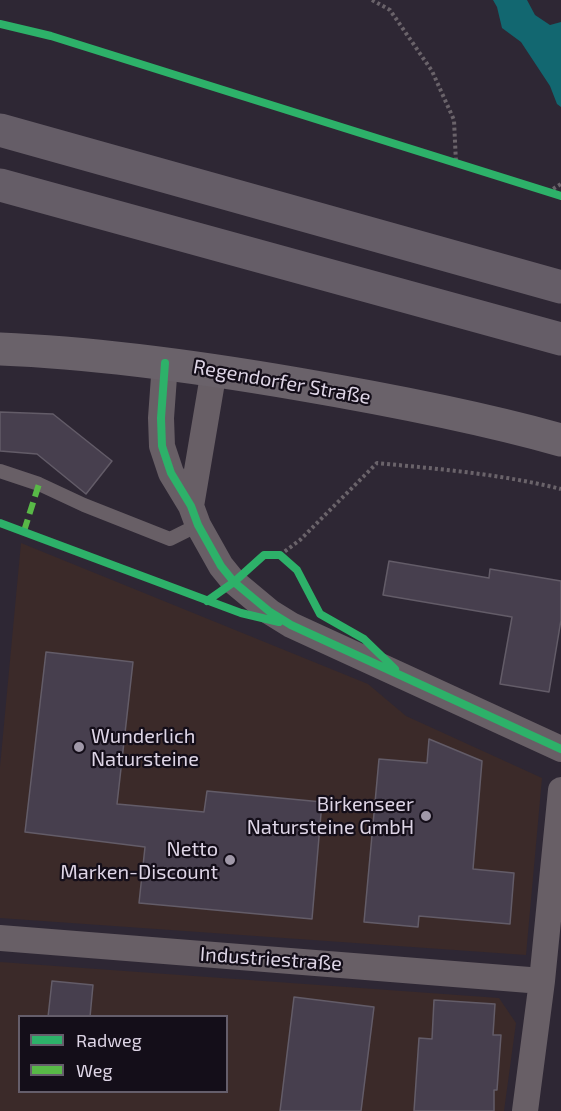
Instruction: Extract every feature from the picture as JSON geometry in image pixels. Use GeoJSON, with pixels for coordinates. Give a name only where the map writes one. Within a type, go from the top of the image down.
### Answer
{"type":"FeatureCollection","features":[{"type":"Feature","properties":{"kind":"highway"},"geometry":{"type":"LineString","coordinates":[[0,130],[561,287]]}},
{"type":"Feature","properties":{"kind":"highway"},"geometry":{"type":"LineString","coordinates":[[0,185],[561,339]]}},
{"type":"Feature","properties":{"kind":"street","name":"Regendorfer Straße"},"geometry":{"type":"LineString","coordinates":[[0,349],[51,351],[214,370],[369,396],[517,428],[561,440]]}},
{"type":"Feature","properties":{"kind":"street"},"geometry":{"type":"LineString","coordinates":[[165,363],[161,418],[162,446],[171,473],[221,566],[234,582],[270,612],[291,625],[561,749]]}},
{"type":"Feature","properties":{"kind":"street"},"geometry":{"type":"LineString","coordinates":[[194,516],[214,370]]}},
{"type":"Feature","properties":{"kind":"street"},"geometry":{"type":"LineString","coordinates":[[525,1111],[542,981],[561,790]]}},
{"type":"Feature","properties":{"kind":"street","name":"Industriestraße"},"geometry":{"type":"LineString","coordinates":[[0,938],[542,981]]}},
{"type":"Feature","properties":{"kind":"lane"},"geometry":{"type":"LineString","coordinates":[[0,471],[39,484],[84,505],[170,539],[194,516]]}},
{"type":"Feature","properties":{"kind":"path"},"geometry":{"type":"LineString","coordinates":[[372,0],[390,10],[432,71],[454,120],[456,163]]}},
{"type":"Feature","properties":{"kind":"path"},"geometry":{"type":"LineString","coordinates":[[548,192],[561,184]]}},
{"type":"Feature","properties":{"kind":"path"},"geometry":{"type":"LineString","coordinates":[[289,563],[276,555],[300,540],[377,463],[458,471],[561,489]]}},
{"type":"Feature","properties":{"kind":"shaded area"},"geometry":{"type":"Polygon","coordinates":[[[21,543],[368,684],[406,716],[542,778],[526,955],[0,918],[0,767],[21,543]]]}},
{"type":"Feature","properties":{"kind":"shaded area"},"geometry":{"type":"Polygon","coordinates":[[[0,962],[499,998],[516,1023],[504,1111],[0,1111],[0,962]]]}},
{"type":"Feature","properties":{"kind":"water"},"geometry":{"type":"Polygon","coordinates":[[[493,0],[527,0],[535,15],[550,25],[561,22],[561,107],[557,104],[550,86],[521,42],[502,28],[493,0]]]}},
{"type":"Feature","properties":{"kind":"building"},"geometry":{"type":"Polygon","coordinates":[[[0,412],[53,414],[112,461],[86,494],[37,454],[0,451],[0,412]]]}},
{"type":"Feature","properties":{"kind":"building"},"geometry":{"type":"Polygon","coordinates":[[[389,561],[489,578],[490,569],[561,581],[561,620],[549,692],[500,684],[512,617],[383,595],[389,561]]]}},
{"type":"Feature","properties":{"kind":"building"},"geometry":{"type":"Polygon","coordinates":[[[46,652],[133,662],[117,804],[204,812],[207,791],[322,802],[312,919],[139,903],[145,847],[25,832],[46,652]]]}},
{"type":"Feature","properties":{"kind":"building","name":"Birkenseer Natursteine GmbH"},"geometry":{"type":"Polygon","coordinates":[[[429,739],[482,761],[473,869],[514,873],[510,924],[419,916],[418,927],[364,922],[379,759],[427,763],[429,739]]]}},
{"type":"Feature","properties":{"kind":"building"},"geometry":{"type":"Polygon","coordinates":[[[52,981],[93,985],[90,1015],[48,1015],[52,981]]]}},
{"type":"Feature","properties":{"kind":"building"},"geometry":{"type":"Polygon","coordinates":[[[294,997],[374,1007],[361,1111],[280,1111],[294,997]]]}},
{"type":"Feature","properties":{"kind":"building"},"geometry":{"type":"Polygon","coordinates":[[[434,1000],[495,1004],[493,1035],[501,1035],[497,1090],[494,1090],[494,1111],[414,1111],[419,1038],[432,1039],[434,1000]]]}},
{"type":"Feature","properties":{"kind":"marked path"},"geometry":{"type":"LineString","coordinates":[[24,531],[39,484]]}},
{"type":"Feature","properties":{"kind":"cycle path"},"geometry":{"type":"LineString","coordinates":[[0,24],[51,36],[561,196]]}},
{"type":"Feature","properties":{"kind":"cycle path"},"geometry":{"type":"LineString","coordinates":[[165,363],[161,418],[162,446],[171,473],[191,506],[198,525],[221,566],[234,582],[270,612],[291,625],[561,749]]}},
{"type":"Feature","properties":{"kind":"cycle path"},"geometry":{"type":"LineString","coordinates":[[0,523],[241,613],[279,622]]}},
{"type":"Feature","properties":{"kind":"cycle path"},"geometry":{"type":"LineString","coordinates":[[207,601],[234,582],[264,555],[280,555],[297,570],[320,614],[364,639],[395,669]]}},
{"type":"Feature","properties":{"kind":"place","name":"Wunderlich Natursteine"},"geometry":{"type":"Point","coordinates":[79,747]}},
{"type":"Feature","properties":{"kind":"place","name":"Birkenseer Natursteine GmbH"},"geometry":{"type":"Point","coordinates":[426,816]}},
{"type":"Feature","properties":{"kind":"place","name":"Netto Marken-Discount"},"geometry":{"type":"Point","coordinates":[230,860]}}]}
